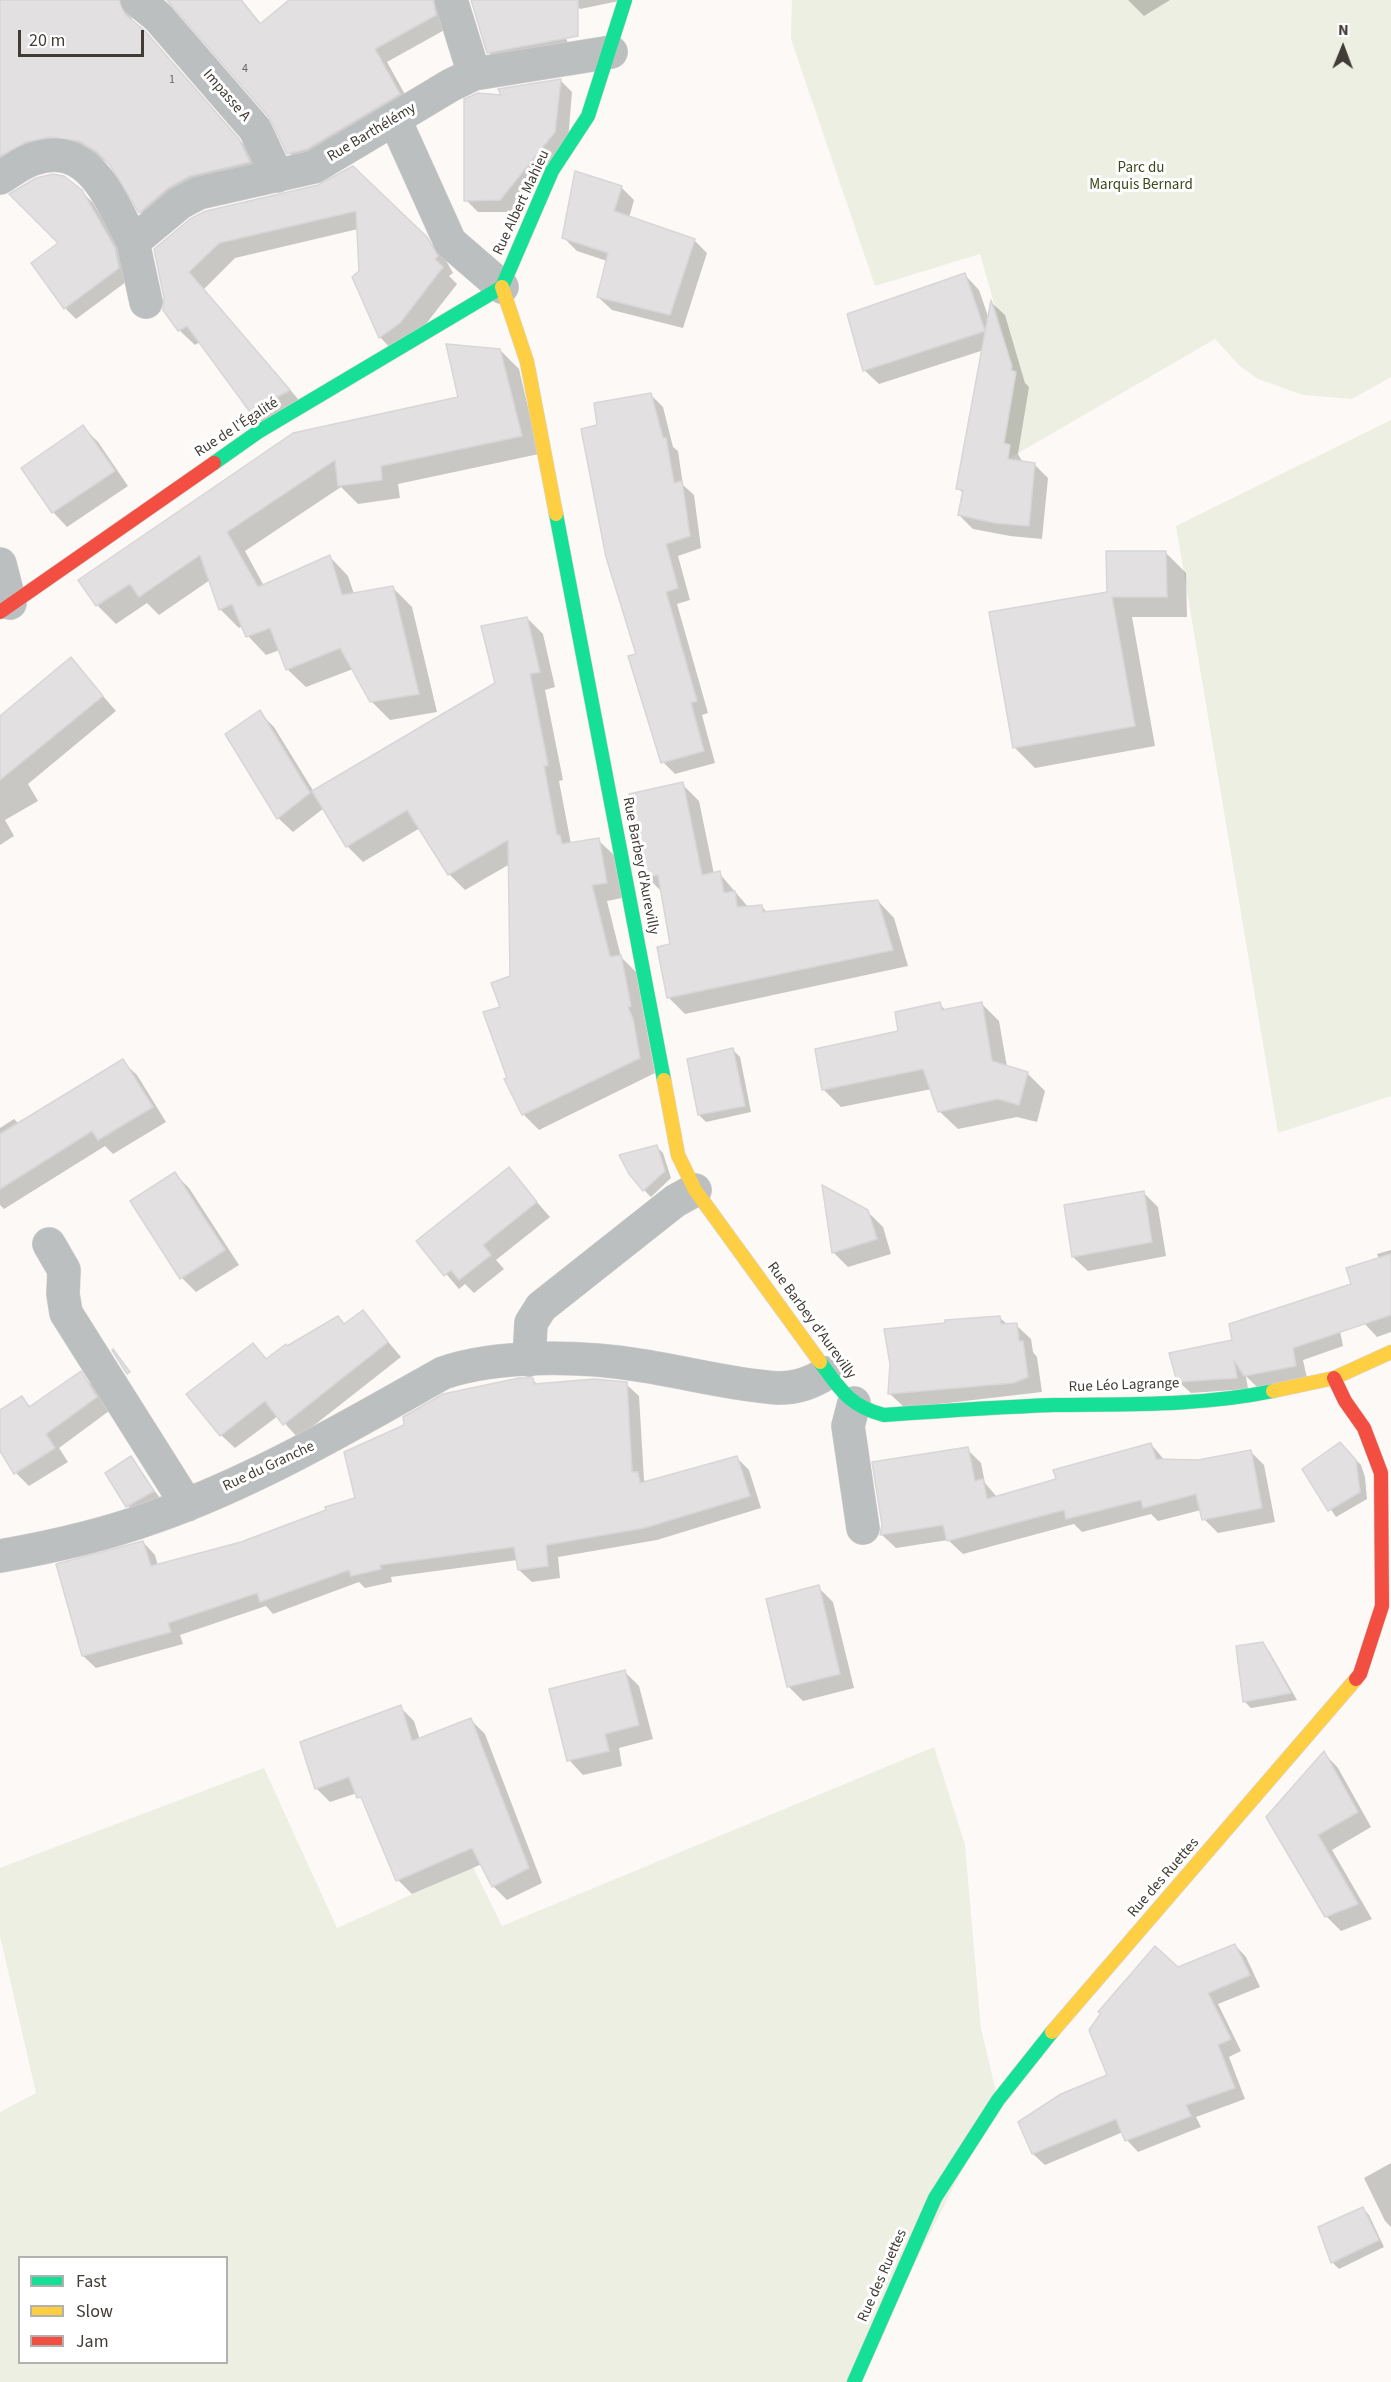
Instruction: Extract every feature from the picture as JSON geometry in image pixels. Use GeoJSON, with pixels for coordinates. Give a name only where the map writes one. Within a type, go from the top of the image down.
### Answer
{"type":"FeatureCollection","features":[{"type":"Feature","properties":{"kind":"street","name":"Impasse A"},"geometry":{"type":"LineString","coordinates":[[137,0],[158,17],[255,129],[278,176]]}},
{"type":"Feature","properties":{"kind":"street"},"geometry":{"type":"LineString","coordinates":[[451,0],[474,74]]}},
{"type":"Feature","properties":{"kind":"street","name":"Rue Albert Mahieu"},"geometry":{"type":"LineString","coordinates":[[502,287],[552,171],[588,116],[611,52],[626,0]]}},
{"type":"Feature","properties":{"kind":"street","name":"Rue Barthélémy"},"geometry":{"type":"LineString","coordinates":[[133,242],[180,202],[199,193],[314,166],[332,158],[451,84],[474,74],[611,52]]}},
{"type":"Feature","properties":{"kind":"street"},"geometry":{"type":"LineString","coordinates":[[395,120],[450,242],[502,287]]}},
{"type":"Feature","properties":{"kind":"street"},"geometry":{"type":"LineString","coordinates":[[0,178],[32,159],[54,156],[78,161],[94,172],[133,242],[146,302]]}},
{"type":"Feature","properties":{"kind":"street","name":"Rue de l'Égalité"},"geometry":{"type":"LineString","coordinates":[[5,607],[258,432],[502,287]]}},
{"type":"Feature","properties":{"kind":"street","name":"Rue Barbey d'Aurevilly"},"geometry":{"type":"LineString","coordinates":[[502,287],[527,362],[678,1155],[694,1190],[827,1373],[854,1403]]}},
{"type":"Feature","properties":{"kind":"street"},"geometry":{"type":"LineString","coordinates":[[0,564],[5,607]]}},
{"type":"Feature","properties":{"kind":"street"},"geometry":{"type":"LineString","coordinates":[[529,1360],[531,1323],[541,1306],[675,1202],[694,1190]]}},
{"type":"Feature","properties":{"kind":"street"},"geometry":{"type":"LineString","coordinates":[[49,1244],[64,1270],[63,1294],[66,1313],[187,1505]]}},
{"type":"Feature","properties":{"kind":"street","name":"Rue Léo Lagrange"},"geometry":{"type":"LineString","coordinates":[[854,1403],[864,1410],[884,1415],[1024,1406],[1153,1403],[1248,1396],[1334,1378],[1391,1352]]}},
{"type":"Feature","properties":{"kind":"street","name":"Rue du Granche"},"geometry":{"type":"LineString","coordinates":[[0,1556],[54,1546],[152,1518],[187,1505],[308,1450],[443,1373],[465,1367],[529,1360],[615,1362],[778,1388],[794,1388],[813,1382],[827,1373]]}},
{"type":"Feature","properties":{"kind":"street","name":"Rue des Ruettes"},"geometry":{"type":"LineString","coordinates":[[854,2382],[936,2198],[969,2142],[998,2100],[1062,2019],[1168,1900],[1360,1674],[1382,1606],[1381,1473],[1364,1428],[1345,1401],[1334,1378]]}},
{"type":"Feature","properties":{"kind":"street"},"geometry":{"type":"LineString","coordinates":[[854,1403],[848,1426],[862,1528]]}},
{"type":"Feature","properties":{"kind":"green space","name":"Parc du Marquis Bernard"},"geometry":{"type":"Polygon","coordinates":[[[792,0],[1391,0],[1391,377],[1352,399],[1303,395],[1258,379],[1240,366],[1215,339],[1008,459],[1010,445],[1004,443],[1012,366],[980,254],[875,286],[791,39],[792,0]]]}},
{"type":"Feature","properties":{"kind":"green space"},"geometry":{"type":"Polygon","coordinates":[[[1391,420],[1391,1096],[1278,1133],[1176,526],[1391,420]]]}},
{"type":"Feature","properties":{"kind":"green space"},"geometry":{"type":"Polygon","coordinates":[[[934,1747],[965,1845],[981,2029],[998,2100],[854,2382],[0,2382],[0,2112],[36,2093],[0,1936],[0,1868],[264,1768],[337,1928],[473,1867],[502,1926],[934,1747]]]}},
{"type":"Feature","properties":{"kind":"building"},"geometry":{"type":"Polygon","coordinates":[[[0,0],[119,0],[125,14],[145,31],[239,139],[250,162],[190,176],[168,188],[139,213],[110,165],[97,152],[79,141],[50,137],[26,142],[0,156],[0,0]]]}},
{"type":"Feature","properties":{"kind":"building"},"geometry":{"type":"Polygon","coordinates":[[[167,0],[241,0],[260,24],[289,0],[433,0],[436,15],[375,49],[400,94],[307,149],[287,154],[269,117],[167,0]]]}},
{"type":"Feature","properties":{"kind":"building"},"geometry":{"type":"Polygon","coordinates":[[[471,0],[578,0],[578,36],[487,53],[471,0]]]}},
{"type":"Feature","properties":{"kind":"building"},"geometry":{"type":"Polygon","coordinates":[[[561,79],[555,132],[500,200],[464,201],[464,99],[478,93],[501,95],[498,89],[561,79]]]}},
{"type":"Feature","properties":{"kind":"building"},"geometry":{"type":"Polygon","coordinates":[[[353,166],[427,237],[438,256],[435,259],[443,267],[400,323],[379,338],[352,277],[359,271],[356,211],[219,243],[189,272],[290,390],[250,412],[187,326],[178,331],[163,310],[164,298],[154,249],[190,219],[206,211],[318,185],[353,166]]]}},
{"type":"Feature","properties":{"kind":"building"},"geometry":{"type":"Polygon","coordinates":[[[575,171],[622,186],[614,211],[695,239],[670,315],[597,297],[608,253],[562,238],[575,171]]]}},
{"type":"Feature","properties":{"kind":"building"},"geometry":{"type":"Polygon","coordinates":[[[53,174],[64,176],[82,190],[115,248],[119,268],[64,309],[31,263],[58,243],[9,194],[36,178],[53,174]]]}},
{"type":"Feature","properties":{"kind":"building"},"geometry":{"type":"Polygon","coordinates":[[[965,273],[985,331],[863,371],[847,314],[965,273]]]}},
{"type":"Feature","properties":{"kind":"building"},"geometry":{"type":"Polygon","coordinates":[[[991,300],[1012,366],[1011,370],[1016,372],[1004,443],[1010,445],[1008,459],[1035,463],[1029,526],[995,523],[958,515],[963,490],[956,489],[991,300]]]}},
{"type":"Feature","properties":{"kind":"building"},"geometry":{"type":"Polygon","coordinates":[[[446,344],[500,349],[522,436],[381,466],[382,480],[338,486],[335,460],[227,532],[258,587],[330,555],[342,595],[393,586],[419,694],[370,702],[340,648],[286,670],[270,628],[246,637],[232,604],[219,610],[200,555],[139,597],[130,584],[96,606],[78,580],[293,433],[458,397],[446,344]]]}},
{"type":"Feature","properties":{"kind":"building"},"geometry":{"type":"Polygon","coordinates":[[[651,393],[663,438],[666,438],[674,483],[682,481],[690,536],[666,544],[678,588],[666,592],[697,701],[691,703],[704,751],[661,763],[628,656],[636,654],[606,557],[581,429],[597,425],[594,403],[651,393]]]}},
{"type":"Feature","properties":{"kind":"building"},"geometry":{"type":"Polygon","coordinates":[[[83,425],[115,471],[52,513],[21,468],[83,425]]]}},
{"type":"Feature","properties":{"kind":"building"},"geometry":{"type":"Polygon","coordinates":[[[1106,551],[1166,551],[1167,597],[1112,597],[1135,726],[1013,748],[989,612],[1107,592],[1106,551]]]}},
{"type":"Feature","properties":{"kind":"building"},"geometry":{"type":"Polygon","coordinates":[[[527,617],[540,672],[530,674],[548,765],[544,766],[557,835],[560,835],[562,844],[599,838],[607,883],[592,885],[610,957],[621,955],[631,1006],[628,1007],[633,1019],[640,1058],[522,1115],[504,1079],[507,1078],[483,1012],[500,1007],[491,983],[510,976],[508,840],[448,875],[407,810],[346,847],[312,791],[495,683],[481,626],[527,617]]]}},
{"type":"Feature","properties":{"kind":"building"},"geometry":{"type":"Polygon","coordinates":[[[71,657],[103,696],[0,780],[0,716],[71,657]]]}},
{"type":"Feature","properties":{"kind":"building"},"geometry":{"type":"Polygon","coordinates":[[[260,710],[310,793],[277,819],[225,734],[260,710]]]}},
{"type":"Feature","properties":{"kind":"building"},"geometry":{"type":"Polygon","coordinates":[[[683,782],[702,875],[720,871],[724,893],[735,891],[737,907],[762,905],[763,912],[878,900],[893,950],[667,998],[657,947],[670,944],[658,875],[644,877],[629,794],[683,782]]]}},
{"type":"Feature","properties":{"kind":"building"},"geometry":{"type":"Polygon","coordinates":[[[940,1002],[942,1010],[982,1002],[992,1061],[1028,1072],[1019,1105],[998,1099],[938,1112],[923,1069],[822,1090],[815,1049],[898,1031],[895,1012],[940,1002]]]}},
{"type":"Feature","properties":{"kind":"building"},"geometry":{"type":"Polygon","coordinates":[[[733,1048],[745,1106],[698,1115],[687,1059],[733,1048]]]}},
{"type":"Feature","properties":{"kind":"building"},"geometry":{"type":"Polygon","coordinates":[[[123,1059],[153,1107],[98,1140],[92,1131],[0,1189],[0,1134],[123,1059]]]}},
{"type":"Feature","properties":{"kind":"building"},"geometry":{"type":"Polygon","coordinates":[[[657,1145],[665,1171],[643,1191],[629,1174],[619,1155],[657,1145]]]}},
{"type":"Feature","properties":{"kind":"building"},"geometry":{"type":"Polygon","coordinates":[[[509,1167],[537,1202],[483,1245],[491,1255],[459,1280],[451,1270],[444,1276],[416,1241],[509,1167]]]}},
{"type":"Feature","properties":{"kind":"building"},"geometry":{"type":"Polygon","coordinates":[[[175,1172],[225,1250],[180,1279],[130,1201],[175,1172]]]}},
{"type":"Feature","properties":{"kind":"building"},"geometry":{"type":"Polygon","coordinates":[[[822,1185],[868,1210],[877,1239],[832,1253],[822,1185]]]}},
{"type":"Feature","properties":{"kind":"building"},"geometry":{"type":"Polygon","coordinates":[[[1144,1191],[1152,1242],[1072,1257],[1064,1205],[1144,1191]]]}},
{"type":"Feature","properties":{"kind":"building"},"geometry":{"type":"Polygon","coordinates":[[[1391,1254],[1391,1315],[1293,1348],[1296,1366],[1244,1376],[1234,1360],[1237,1378],[1177,1382],[1169,1353],[1232,1340],[1229,1324],[1351,1284],[1346,1268],[1391,1254]]]}},
{"type":"Feature","properties":{"kind":"building"},"geometry":{"type":"Polygon","coordinates":[[[363,1310],[388,1342],[283,1425],[265,1401],[220,1436],[186,1394],[253,1343],[266,1359],[286,1344],[287,1346],[338,1316],[344,1324],[363,1310]]]}},
{"type":"Feature","properties":{"kind":"building"},"geometry":{"type":"Polygon","coordinates":[[[1000,1316],[1001,1324],[1017,1323],[1019,1341],[1023,1341],[1028,1377],[1013,1383],[888,1394],[890,1364],[884,1329],[945,1323],[945,1320],[1000,1316]]]}},
{"type":"Feature","properties":{"kind":"building"},"geometry":{"type":"Polygon","coordinates":[[[112,1350],[130,1372],[127,1374],[112,1350]]]}},
{"type":"Feature","properties":{"kind":"building"},"geometry":{"type":"Polygon","coordinates":[[[81,1371],[97,1397],[46,1434],[55,1448],[14,1474],[0,1451],[0,1410],[22,1396],[29,1407],[81,1371]]]}},
{"type":"Feature","properties":{"kind":"building"},"geometry":{"type":"Polygon","coordinates":[[[519,1378],[533,1378],[534,1384],[594,1379],[627,1382],[632,1472],[638,1472],[640,1483],[737,1456],[750,1496],[644,1528],[546,1545],[548,1566],[518,1570],[514,1547],[380,1565],[381,1569],[351,1576],[349,1570],[260,1602],[257,1593],[168,1623],[171,1632],[82,1656],[56,1564],[143,1541],[151,1566],[241,1542],[326,1510],[325,1507],[355,1498],[344,1452],[404,1425],[403,1417],[443,1394],[519,1378]]]}},
{"type":"Feature","properties":{"kind":"building"},"geometry":{"type":"Polygon","coordinates":[[[1340,1442],[1356,1460],[1360,1492],[1328,1511],[1302,1469],[1340,1442]]]}},
{"type":"Feature","properties":{"kind":"building"},"geometry":{"type":"Polygon","coordinates":[[[1151,1443],[1156,1459],[1198,1460],[1251,1450],[1262,1508],[1202,1520],[1196,1494],[1143,1508],[1141,1500],[1066,1519],[1064,1510],[947,1541],[943,1525],[880,1535],[882,1525],[872,1462],[968,1447],[975,1481],[983,1479],[987,1499],[1056,1479],[1053,1470],[1151,1443]]]}},
{"type":"Feature","properties":{"kind":"building"},"geometry":{"type":"Polygon","coordinates":[[[131,1456],[154,1491],[126,1507],[105,1473],[131,1456]]]}},
{"type":"Feature","properties":{"kind":"building"},"geometry":{"type":"Polygon","coordinates":[[[819,1585],[840,1674],[787,1687],[766,1599],[819,1585]]]}},
{"type":"Feature","properties":{"kind":"building"},"geometry":{"type":"Polygon","coordinates":[[[1263,1642],[1291,1693],[1243,1702],[1236,1646],[1263,1642]]]}},
{"type":"Feature","properties":{"kind":"building"},"geometry":{"type":"Polygon","coordinates":[[[625,1670],[639,1725],[605,1734],[609,1751],[567,1761],[549,1689],[625,1670]]]}},
{"type":"Feature","properties":{"kind":"building"},"geometry":{"type":"Polygon","coordinates":[[[401,1705],[412,1741],[471,1718],[529,1868],[492,1887],[472,1848],[396,1881],[361,1797],[357,1798],[349,1777],[315,1789],[300,1742],[401,1705]]]}},
{"type":"Feature","properties":{"kind":"building"},"geometry":{"type":"Polygon","coordinates":[[[1324,1751],[1358,1812],[1318,1835],[1358,1904],[1325,1917],[1266,1817],[1324,1751]]]}},
{"type":"Feature","properties":{"kind":"building"},"geometry":{"type":"Polygon","coordinates":[[[1235,1944],[1250,1975],[1208,1993],[1231,2039],[1218,2045],[1235,2088],[1186,2105],[1191,2116],[1125,2141],[1116,2119],[1032,2154],[1018,2122],[1061,2094],[1107,2075],[1089,2030],[1101,2013],[1098,2012],[1155,1946],[1178,1967],[1235,1944]]]}},
{"type":"Feature","properties":{"kind":"building"},"geometry":{"type":"Polygon","coordinates":[[[1363,2207],[1379,2240],[1331,2263],[1318,2227],[1363,2207]]]}},
{"type":"Feature","properties":{"kind":"traffic: fast"},"geometry":{"type":"LineString","coordinates":[[502,287],[552,171],[588,116],[625,0]]}},
{"type":"Feature","properties":{"kind":"traffic: fast"},"geometry":{"type":"LineString","coordinates":[[214,463],[258,432],[502,287]]}},
{"type":"Feature","properties":{"kind":"traffic: fast"},"geometry":{"type":"LineString","coordinates":[[556,514],[664,1080]]}},
{"type":"Feature","properties":{"kind":"traffic: fast"},"geometry":{"type":"LineString","coordinates":[[820,1362],[846,1395],[862,1407],[884,1415],[1054,1405],[1191,1402],[1273,1391]]}},
{"type":"Feature","properties":{"kind":"traffic: fast"},"geometry":{"type":"LineString","coordinates":[[854,2382],[935,2198],[998,2100],[1052,2032]]}},
{"type":"Feature","properties":{"kind":"traffic: slow"},"geometry":{"type":"LineString","coordinates":[[502,287],[527,362],[556,514]]}},
{"type":"Feature","properties":{"kind":"traffic: slow"},"geometry":{"type":"LineString","coordinates":[[664,1080],[678,1155],[695,1190],[820,1362]]}},
{"type":"Feature","properties":{"kind":"traffic: slow"},"geometry":{"type":"LineString","coordinates":[[1273,1391],[1334,1378],[1391,1352]]}},
{"type":"Feature","properties":{"kind":"traffic: slow"},"geometry":{"type":"LineString","coordinates":[[1052,2032],[1356,1679]]}},
{"type":"Feature","properties":{"kind":"traffic: jam"},"geometry":{"type":"LineString","coordinates":[[0,612],[214,463]]}},
{"type":"Feature","properties":{"kind":"traffic: jam"},"geometry":{"type":"LineString","coordinates":[[1334,1378],[1345,1401],[1364,1428],[1381,1473],[1382,1606],[1360,1674],[1356,1679]]}}]}
